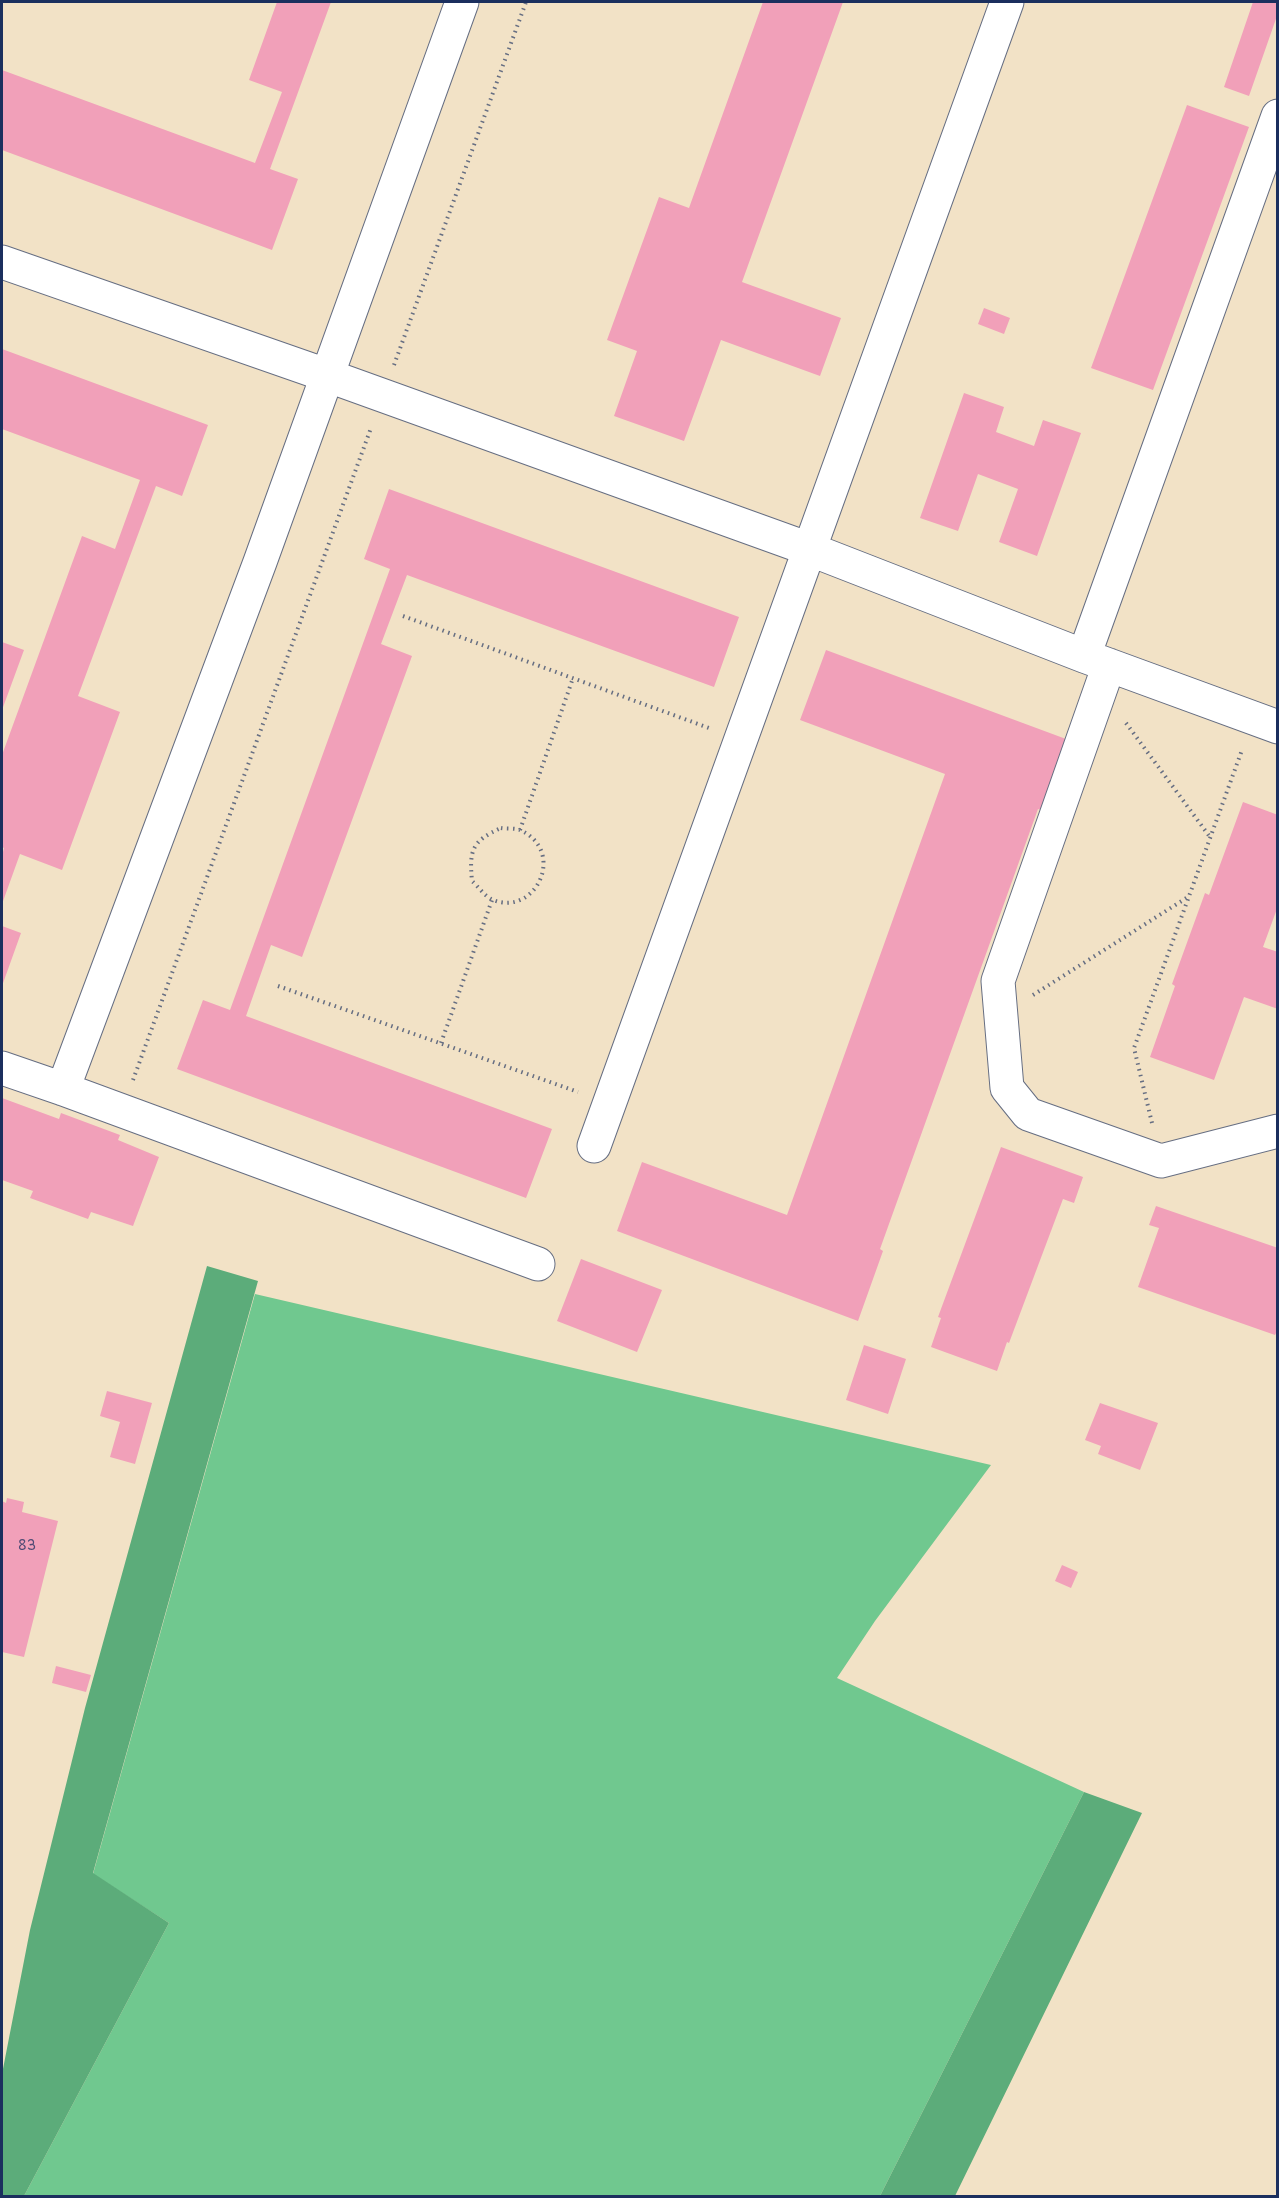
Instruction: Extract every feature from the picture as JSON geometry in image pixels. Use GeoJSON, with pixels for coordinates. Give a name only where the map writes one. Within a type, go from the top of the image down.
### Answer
{"type":"FeatureCollection","features":[{"type":"Feature","properties":{"kind":"lane"},"geometry":{"type":"LineString","coordinates":[[63,1089],[260,562],[462,2]]}},
{"type":"Feature","properties":{"kind":"lane"},"geometry":{"type":"LineString","coordinates":[[594,1146],[1007,2]]}},
{"type":"Feature","properties":{"kind":"lane"},"geometry":{"type":"LineString","coordinates":[[1278,116],[998,981],[1007,1088],[1028,1114],[1161,1161],[1278,1131]]}},
{"type":"Feature","properties":{"kind":"lane"},"geometry":{"type":"LineString","coordinates":[[2,262],[326,375],[809,549],[1098,670],[1265,722]]}},
{"type":"Feature","properties":{"kind":"lane"},"geometry":{"type":"LineString","coordinates":[[2,1068],[538,1264]]}},
{"type":"Feature","properties":{"kind":"path"},"geometry":{"type":"LineString","coordinates":[[122,1110],[526,2]]}},
{"type":"Feature","properties":{"kind":"path"},"geometry":{"type":"LineString","coordinates":[[403,616],[740,740]]}},
{"type":"Feature","properties":{"kind":"path"},"geometry":{"type":"LineString","coordinates":[[1098,670],[1210,837]]}},
{"type":"Feature","properties":{"kind":"path"},"geometry":{"type":"LineString","coordinates":[[520,830],[573,678]]}},
{"type":"Feature","properties":{"kind":"path"},"geometry":{"type":"LineString","coordinates":[[1161,1161],[1134,1048],[1210,837],[1265,722]]}},
{"type":"Feature","properties":{"kind":"path"},"geometry":{"type":"LineString","coordinates":[[501,828],[520,830],[538,844],[544,864],[541,880],[535,890],[513,902],[492,900],[472,881],[470,857],[483,836],[501,828]]}},
{"type":"Feature","properties":{"kind":"path"},"geometry":{"type":"LineString","coordinates":[[1002,1015],[1188,897]]}},
{"type":"Feature","properties":{"kind":"path"},"geometry":{"type":"LineString","coordinates":[[441,1044],[492,900]]}},
{"type":"Feature","properties":{"kind":"path"},"geometry":{"type":"LineString","coordinates":[[278,986],[609,1103]]}},
{"type":"Feature","properties":{"kind":"green space"},"geometry":{"type":"Polygon","coordinates":[[[207,1266],[258,1281],[93,1873],[169,1923],[24,2196],[2,2196],[2,2074],[30,1930],[85,1708],[207,1266]]]}},
{"type":"Feature","properties":{"kind":"green space"},"geometry":{"type":"Polygon","coordinates":[[[255,1294],[991,1465],[875,1621],[837,1678],[1084,1792],[880,2196],[24,2196],[169,1923],[93,1874],[255,1294]]]}},
{"type":"Feature","properties":{"kind":"green space"},"geometry":{"type":"Polygon","coordinates":[[[1084,1792],[1142,1813],[955,2196],[880,2196],[1084,1792]]]}},
{"type":"Feature","properties":{"kind":"building"},"geometry":{"type":"Polygon","coordinates":[[[277,2],[331,2],[270,169],[298,179],[272,250],[2,150],[2,70],[255,163],[282,92],[249,80],[277,2]]]}},
{"type":"Feature","properties":{"kind":"building"},"geometry":{"type":"Polygon","coordinates":[[[763,2],[843,2],[742,282],[841,318],[820,376],[721,340],[684,441],[614,416],[637,351],[607,340],[659,197],[689,208],[763,2]]]}},
{"type":"Feature","properties":{"kind":"building"},"geometry":{"type":"Polygon","coordinates":[[[1253,2],[1278,2],[1278,13],[1249,96],[1224,87],[1253,2]]]}},
{"type":"Feature","properties":{"kind":"building"},"geometry":{"type":"Polygon","coordinates":[[[1187,105],[1249,127],[1153,390],[1091,368],[1187,105]]]}},
{"type":"Feature","properties":{"kind":"building"},"geometry":{"type":"Polygon","coordinates":[[[984,308],[1010,318],[1004,334],[978,324],[984,308]]]}},
{"type":"Feature","properties":{"kind":"building"},"geometry":{"type":"Polygon","coordinates":[[[2,349],[208,425],[182,496],[156,486],[78,696],[120,712],[62,870],[20,854],[2,904],[4,848],[2,847],[2,755],[82,536],[115,549],[140,480],[2,429],[2,349]]]}},
{"type":"Feature","properties":{"kind":"building"},"geometry":{"type":"Polygon","coordinates":[[[964,393],[1004,407],[996,432],[1034,446],[1043,420],[1081,433],[1037,556],[999,542],[1018,489],[978,474],[958,531],[920,518],[964,393]]]}},
{"type":"Feature","properties":{"kind":"building"},"geometry":{"type":"Polygon","coordinates":[[[389,489],[739,617],[714,687],[407,575],[381,644],[412,656],[302,957],[271,945],[246,1016],[552,1129],[526,1198],[177,1069],[203,1000],[230,1010],[390,569],[364,559],[389,489]]]}},
{"type":"Feature","properties":{"kind":"building"},"geometry":{"type":"Polygon","coordinates":[[[2,642],[24,650],[2,710],[2,642]]]}},
{"type":"Feature","properties":{"kind":"building"},"geometry":{"type":"Polygon","coordinates":[[[826,650],[1066,739],[1041,810],[1038,809],[880,1249],[883,1251],[858,1321],[617,1231],[642,1162],[787,1215],[945,774],[800,720],[826,650]]]}},
{"type":"Feature","properties":{"kind":"building"},"geometry":{"type":"Polygon","coordinates":[[[1243,802],[1278,815],[1278,906],[1263,947],[1278,952],[1278,1009],[1244,997],[1214,1080],[1150,1057],[1175,986],[1172,984],[1205,893],[1209,895],[1243,802]]]}},
{"type":"Feature","properties":{"kind":"building"},"geometry":{"type":"Polygon","coordinates":[[[2,926],[21,933],[2,986],[2,926]]]}},
{"type":"Feature","properties":{"kind":"building"},"geometry":{"type":"Polygon","coordinates":[[[2,1098],[59,1119],[61,1113],[120,1135],[118,1140],[159,1157],[133,1226],[91,1212],[88,1219],[30,1198],[33,1191],[2,1180],[2,1098]]]}},
{"type":"Feature","properties":{"kind":"building"},"geometry":{"type":"Polygon","coordinates":[[[1001,1147],[1083,1177],[1074,1203],[1063,1199],[997,1371],[931,1347],[941,1318],[938,1317],[1001,1147]]]}},
{"type":"Feature","properties":{"kind":"building"},"geometry":{"type":"Polygon","coordinates":[[[1156,1206],[1278,1248],[1278,1329],[1275,1335],[1138,1287],[1159,1228],[1149,1225],[1156,1206]]]}},
{"type":"Feature","properties":{"kind":"building"},"geometry":{"type":"Polygon","coordinates":[[[581,1259],[662,1290],[637,1352],[557,1321],[581,1259]]]}},
{"type":"Feature","properties":{"kind":"building"},"geometry":{"type":"Polygon","coordinates":[[[864,1345],[906,1359],[888,1414],[846,1400],[864,1345]]]}},
{"type":"Feature","properties":{"kind":"building"},"geometry":{"type":"Polygon","coordinates":[[[107,1391],[152,1403],[135,1464],[110,1457],[120,1422],[100,1416],[107,1391]]]}},
{"type":"Feature","properties":{"kind":"building"},"geometry":{"type":"Polygon","coordinates":[[[1100,1403],[1158,1423],[1140,1470],[1098,1454],[1101,1446],[1085,1440],[1100,1403]]]}},
{"type":"Feature","properties":{"kind":"building"},"geometry":{"type":"Polygon","coordinates":[[[7,1498],[24,1502],[22,1512],[58,1521],[24,1657],[2,1652],[2,1501],[6,1503],[7,1498]]]}},
{"type":"Feature","properties":{"kind":"building"},"geometry":{"type":"Polygon","coordinates":[[[1062,1565],[1078,1572],[1071,1588],[1055,1581],[1062,1565]]]}},
{"type":"Feature","properties":{"kind":"building"},"geometry":{"type":"Polygon","coordinates":[[[56,1666],[91,1675],[86,1692],[52,1683],[56,1666]]]}}]}
